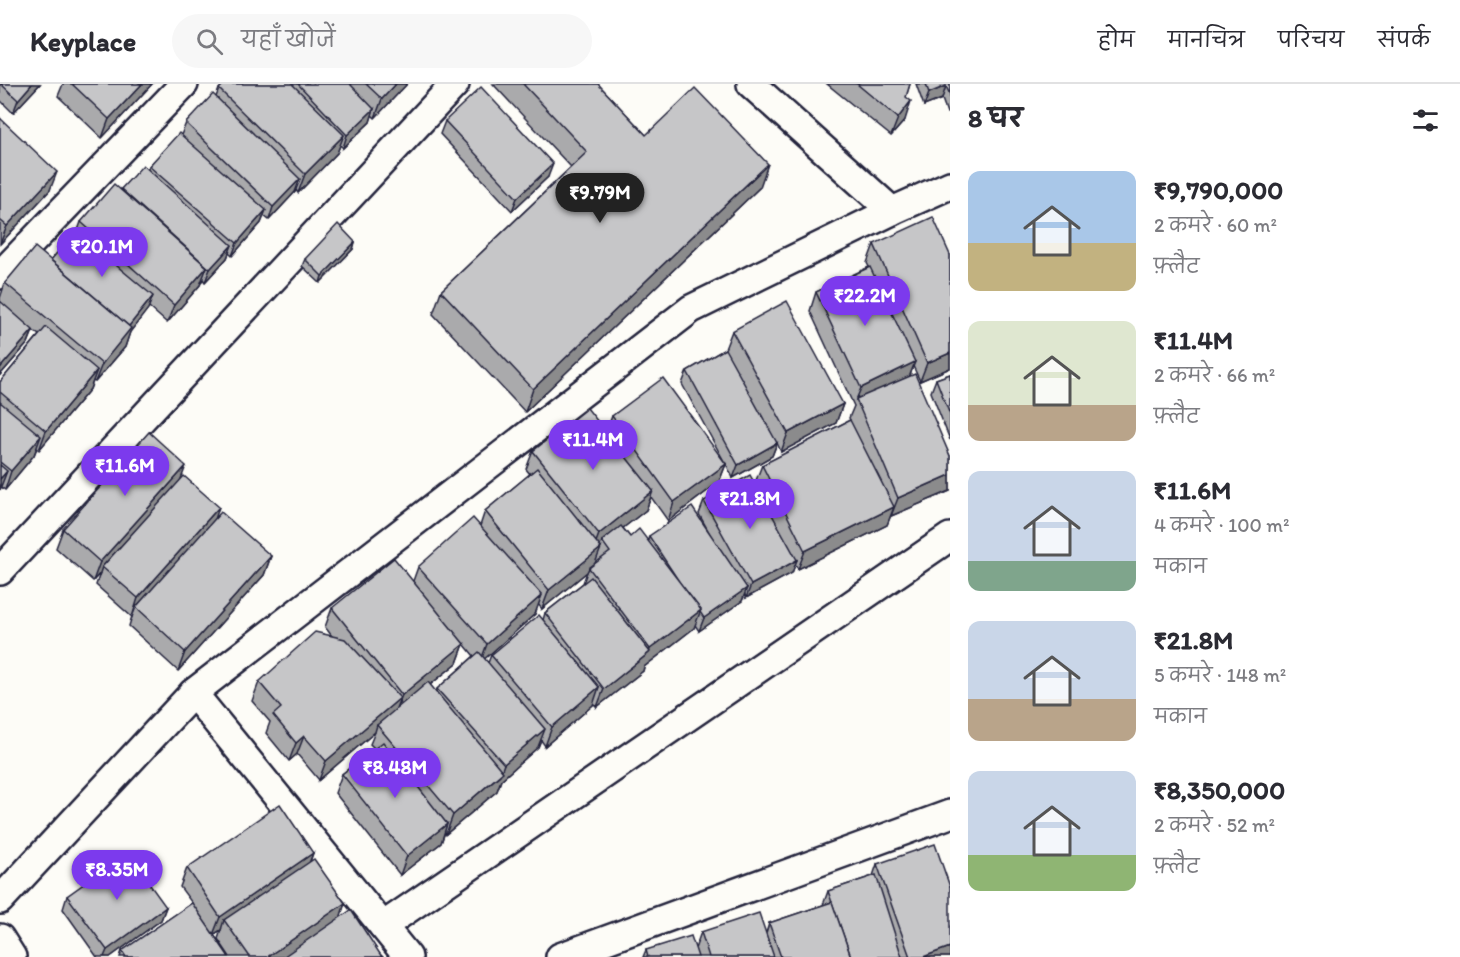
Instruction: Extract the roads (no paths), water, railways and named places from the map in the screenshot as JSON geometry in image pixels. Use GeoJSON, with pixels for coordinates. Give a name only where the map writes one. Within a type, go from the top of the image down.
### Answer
{"type":"FeatureCollection","features":[{"type":"Feature","properties":{"kind":"street"},"geometry":{"type":"LineString","coordinates":[[0,275],[184,84]]}},
{"type":"Feature","properties":{"kind":"street"},"geometry":{"type":"LineString","coordinates":[[0,571],[455,84]]}},
{"type":"Feature","properties":{"kind":"street"},"geometry":{"type":"LineString","coordinates":[[750,84],[892,211]]}},
{"type":"Feature","properties":{"kind":"street"},"geometry":{"type":"LineString","coordinates":[[0,900],[193,693],[691,309],[950,185]]}},
{"type":"Feature","properties":{"kind":"street"},"geometry":{"type":"LineString","coordinates":[[383,926],[950,537]]}},
{"type":"Feature","properties":{"kind":"street"},"geometry":{"type":"LineString","coordinates":[[193,693],[408,957]]}},
{"type":"Feature","properties":{"kind":"street"},"geometry":{"type":"LineString","coordinates":[[560,957],[950,814]]}},
{"type":"Feature","properties":{"kind":"street"},"geometry":{"type":"LineString","coordinates":[[0,938],[12,957]]}}]}
